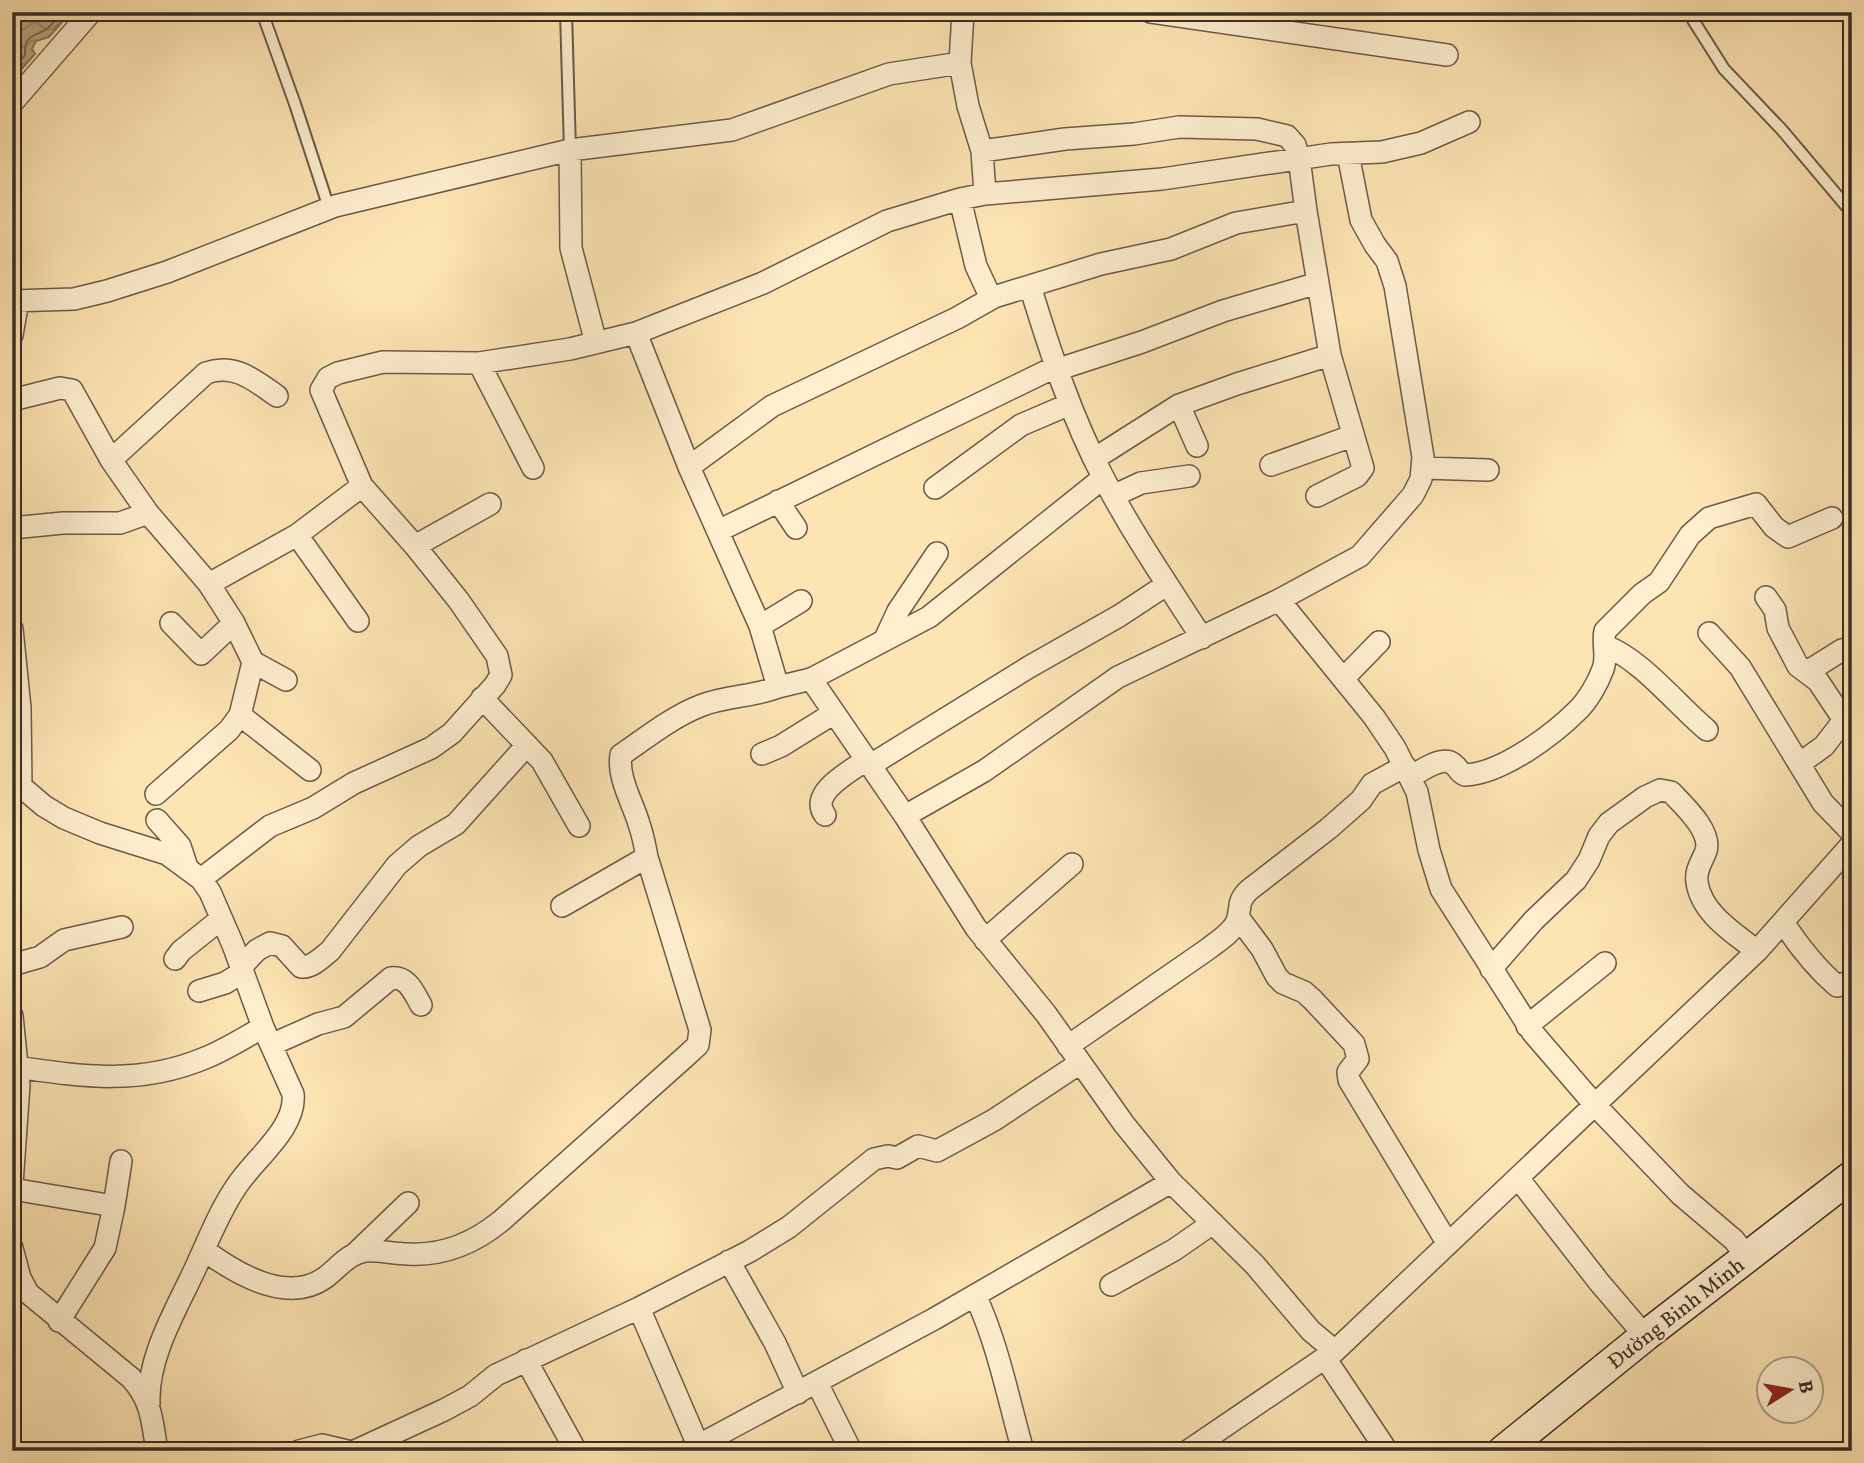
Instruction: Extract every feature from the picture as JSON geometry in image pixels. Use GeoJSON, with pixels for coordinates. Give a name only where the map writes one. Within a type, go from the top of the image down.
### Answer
{"type":"FeatureCollection","features":[{"type":"Feature","properties":{"kind":"main road","name":"Đường Binh Minh"},"geometry":{"type":"LineString","coordinates":[[1535,1451],[1724,1288],[1747,1257],[1852,1176]]}},
{"type":"Feature","properties":{"kind":"main road","name":"Đường Binh Minh"},"geometry":{"type":"LineString","coordinates":[[1503,1451],[1645,1336],[1724,1288],[1852,1200]]}},
{"type":"Feature","properties":{"kind":"street"},"geometry":{"type":"LineString","coordinates":[[12,103],[90,12]]}},
{"type":"Feature","properties":{"kind":"street"},"geometry":{"type":"LineString","coordinates":[[963,12],[960,63],[968,106],[982,151],[985,194]]}},
{"type":"Feature","properties":{"kind":"street"},"geometry":{"type":"LineString","coordinates":[[1151,12],[1447,55]]}},
{"type":"Feature","properties":{"kind":"street"},"geometry":{"type":"LineString","coordinates":[[12,335],[15,301],[74,299],[107,291],[167,272],[329,208],[570,150],[732,130],[889,74],[960,63]]}},
{"type":"Feature","properties":{"kind":"street"},"geometry":{"type":"LineString","coordinates":[[194,873],[270,826],[313,808],[364,778],[431,748],[452,733],[501,676],[497,656],[460,601],[362,486],[323,397],[321,390],[328,378],[354,368],[383,362],[479,363],[596,343],[636,333],[762,283],[887,221],[960,199],[985,194],[1162,179],[1299,158],[1400,149],[1469,122]]}},
{"type":"Feature","properties":{"kind":"street"},"geometry":{"type":"LineString","coordinates":[[982,151],[1179,127],[1257,129],[1282,133],[1292,140],[1299,158],[1330,355],[1362,464],[1362,472],[1317,496]]}},
{"type":"Feature","properties":{"kind":"street"},"geometry":{"type":"LineString","coordinates":[[570,150],[571,248],[596,343]]}},
{"type":"Feature","properties":{"kind":"street"},"geometry":{"type":"LineString","coordinates":[[905,816],[984,771],[1118,677],[1279,600],[1366,551],[1413,495],[1424,468],[1395,286],[1387,261],[1361,220],[1348,153]]}},
{"type":"Feature","properties":{"kind":"street"},"geometry":{"type":"LineString","coordinates":[[960,199],[976,266],[991,298]]}},
{"type":"Feature","properties":{"kind":"street"},"geometry":{"type":"LineString","coordinates":[[689,467],[772,406],[957,318],[991,298],[1101,264],[1171,249],[1236,223],[1306,211]]}},
{"type":"Feature","properties":{"kind":"street"},"geometry":{"type":"LineString","coordinates":[[718,531],[1056,369],[1142,342],[1223,311],[1318,283]]}},
{"type":"Feature","properties":{"kind":"street"},"geometry":{"type":"LineString","coordinates":[[1030,286],[1056,369],[1103,478],[1166,585],[1202,638]]}},
{"type":"Feature","properties":{"kind":"street"},"geometry":{"type":"LineString","coordinates":[[636,333],[689,467],[760,626],[779,687]]}},
{"type":"Feature","properties":{"kind":"street"},"geometry":{"type":"LineString","coordinates":[[356,1253],[368,1251],[428,1254],[456,1249],[472,1241],[501,1222],[698,1045],[700,1030],[647,857],[641,828],[621,770],[621,755],[685,712],[702,705],[759,695],[811,679],[929,617],[1103,478],[1180,405],[1330,355]]}},
{"type":"Feature","properties":{"kind":"street"},"geometry":{"type":"LineString","coordinates":[[479,363],[533,468]]}},
{"type":"Feature","properties":{"kind":"street"},"geometry":{"type":"LineString","coordinates":[[111,460],[206,373],[234,370],[250,377],[277,396]]}},
{"type":"Feature","properties":{"kind":"street"},"geometry":{"type":"LineString","coordinates":[[12,400],[60,388],[72,390],[111,460],[148,513],[209,584],[234,623],[253,662],[286,680]]}},
{"type":"Feature","properties":{"kind":"street"},"geometry":{"type":"LineString","coordinates":[[935,488],[1021,425],[1070,404]]}},
{"type":"Feature","properties":{"kind":"street"},"geometry":{"type":"LineString","coordinates":[[1180,405],[1197,446]]}},
{"type":"Feature","properties":{"kind":"street"},"geometry":{"type":"LineString","coordinates":[[1271,465],[1352,436]]}},
{"type":"Feature","properties":{"kind":"street"},"geometry":{"type":"LineString","coordinates":[[1424,468],[1488,470]]}},
{"type":"Feature","properties":{"kind":"street"},"geometry":{"type":"LineString","coordinates":[[1103,478],[1141,483],[1189,476]]}},
{"type":"Feature","properties":{"kind":"street"},"geometry":{"type":"LineString","coordinates":[[209,584],[297,535],[362,486]]}},
{"type":"Feature","properties":{"kind":"street"},"geometry":{"type":"LineString","coordinates":[[778,501],[796,528]]}},
{"type":"Feature","properties":{"kind":"street"},"geometry":{"type":"LineString","coordinates":[[415,546],[490,504]]}},
{"type":"Feature","properties":{"kind":"street"},"geometry":{"type":"LineString","coordinates":[[355,1451],[470,1396],[496,1375],[639,1308],[729,1261],[789,1227],[874,1159],[888,1156],[897,1158],[918,1146],[937,1151],[994,1120],[1228,933],[1238,917],[1241,898],[1328,830],[1361,800],[1372,784],[1447,761],[1455,765],[1461,774],[1471,775],[1506,762],[1537,743],[1578,710],[1604,667],[1603,637],[1609,626],[1660,582],[1690,535],[1709,518],[1756,504],[1774,527],[1788,537],[1832,518]]}},
{"type":"Feature","properties":{"kind":"street"},"geometry":{"type":"LineString","coordinates":[[12,528],[63,523],[120,523],[148,513]]}},
{"type":"Feature","properties":{"kind":"street"},"geometry":{"type":"LineString","coordinates":[[297,535],[358,621]]}},
{"type":"Feature","properties":{"kind":"street"},"geometry":{"type":"LineString","coordinates":[[885,639],[898,611],[937,552]]}},
{"type":"Feature","properties":{"kind":"street"},"geometry":{"type":"LineString","coordinates":[[825,815],[822,804],[828,787],[1028,667],[1119,616],[1166,585]]}},
{"type":"Feature","properties":{"kind":"street"},"geometry":{"type":"LineString","coordinates":[[1766,597],[1775,610],[1778,628],[1798,666],[1818,681],[1844,720],[1824,746],[1799,764]]}},
{"type":"Feature","properties":{"kind":"street"},"geometry":{"type":"LineString","coordinates":[[1279,600],[1386,733],[1408,771],[1441,889],[1527,1026],[1595,1105],[1680,1194],[1734,1240],[1747,1257]]}},
{"type":"Feature","properties":{"kind":"street"},"geometry":{"type":"LineString","coordinates":[[760,626],[801,601]]}},
{"type":"Feature","properties":{"kind":"street"},"geometry":{"type":"LineString","coordinates":[[171,623],[201,654],[234,623]]}},
{"type":"Feature","properties":{"kind":"street"},"geometry":{"type":"LineString","coordinates":[[12,629],[20,708],[17,787],[64,818],[100,834],[167,854],[194,873]]}},
{"type":"Feature","properties":{"kind":"street"},"geometry":{"type":"LineString","coordinates":[[1709,634],[1740,667],[1823,803],[1852,833]]}},
{"type":"Feature","properties":{"kind":"street"},"geometry":{"type":"LineString","coordinates":[[1343,679],[1380,642]]}},
{"type":"Feature","properties":{"kind":"street"},"geometry":{"type":"LineString","coordinates":[[1605,646],[1631,660],[1707,730]]}},
{"type":"Feature","properties":{"kind":"street"},"geometry":{"type":"LineString","coordinates":[[1807,672],[1842,650],[1852,652]]}},
{"type":"Feature","properties":{"kind":"street"},"geometry":{"type":"LineString","coordinates":[[156,794],[229,730],[241,713],[253,662]]}},
{"type":"Feature","properties":{"kind":"street"},"geometry":{"type":"LineString","coordinates":[[811,679],[905,816],[951,892],[985,940],[1029,992],[1124,1124],[1171,1182],[1255,1265],[1330,1354],[1387,1451]]}},
{"type":"Feature","properties":{"kind":"street"},"geometry":{"type":"LineString","coordinates":[[482,698],[550,773],[579,825]]}},
{"type":"Feature","properties":{"kind":"street"},"geometry":{"type":"LineString","coordinates":[[241,713],[271,732]]}},
{"type":"Feature","properties":{"kind":"street"},"geometry":{"type":"LineString","coordinates":[[241,713],[310,770]]}},
{"type":"Feature","properties":{"kind":"street"},"geometry":{"type":"LineString","coordinates":[[762,754],[781,746],[834,713]]}},
{"type":"Feature","properties":{"kind":"street"},"geometry":{"type":"LineString","coordinates":[[198,991],[225,983],[242,970],[257,950],[270,943],[282,946],[301,967],[306,968],[319,960],[330,951],[397,865],[419,846],[456,824],[527,745]]}},
{"type":"Feature","properties":{"kind":"street"},"geometry":{"type":"LineString","coordinates":[[1491,968],[1534,920],[1576,880],[1589,860],[1599,836],[1609,823],[1635,802],[1660,790],[1671,792],[1703,830],[1707,844],[1696,875],[1705,904],[1719,920],[1757,951]]}},
{"type":"Feature","properties":{"kind":"street"},"geometry":{"type":"LineString","coordinates":[[157,820],[180,846],[221,919],[293,1094],[293,1109],[280,1133],[236,1186],[158,1352],[150,1382],[149,1404],[157,1451]]}},
{"type":"Feature","properties":{"kind":"street"},"geometry":{"type":"LineString","coordinates":[[1188,1451],[1330,1354],[1757,951],[1852,844]]}},
{"type":"Feature","properties":{"kind":"street"},"geometry":{"type":"LineString","coordinates":[[562,906],[647,857]]}},
{"type":"Feature","properties":{"kind":"street"},"geometry":{"type":"LineString","coordinates":[[985,940],[1072,864]]}},
{"type":"Feature","properties":{"kind":"street"},"geometry":{"type":"LineString","coordinates":[[1238,917],[1283,983],[1304,992],[1354,1044],[1358,1059],[1348,1072],[1349,1080],[1448,1244]]}},
{"type":"Feature","properties":{"kind":"street"},"geometry":{"type":"LineString","coordinates":[[175,959],[221,919]]}},
{"type":"Feature","properties":{"kind":"street"},"geometry":{"type":"LineString","coordinates":[[1783,922],[1793,938],[1837,986],[1852,981]]}},
{"type":"Feature","properties":{"kind":"street"},"geometry":{"type":"LineString","coordinates":[[12,965],[40,957],[64,940],[122,927]]}},
{"type":"Feature","properties":{"kind":"street"},"geometry":{"type":"LineString","coordinates":[[1527,1026],[1605,963]]}},
{"type":"Feature","properties":{"kind":"street"},"geometry":{"type":"LineString","coordinates":[[16,1079],[131,1077],[165,1070],[267,1036],[344,1017],[391,978],[396,977],[409,985],[421,1005]]}},
{"type":"Feature","properties":{"kind":"street"},"geometry":{"type":"LineString","coordinates":[[12,1016],[16,1079],[12,1186],[114,1206]]}},
{"type":"Feature","properties":{"kind":"street"},"geometry":{"type":"LineString","coordinates":[[60,1321],[105,1248],[121,1161]]}},
{"type":"Feature","properties":{"kind":"street"},"geometry":{"type":"LineString","coordinates":[[1518,1178],[1598,1282],[1645,1336]]}},
{"type":"Feature","properties":{"kind":"street"},"geometry":{"type":"LineString","coordinates":[[639,1308],[693,1448],[817,1383],[1171,1182]]}},
{"type":"Feature","properties":{"kind":"street"},"geometry":{"type":"LineString","coordinates":[[204,1250],[222,1263],[256,1280],[288,1288],[301,1288],[317,1283],[356,1253],[408,1203]]}},
{"type":"Feature","properties":{"kind":"street"},"geometry":{"type":"LineString","coordinates":[[1111,1285],[1174,1251],[1213,1223]]}},
{"type":"Feature","properties":{"kind":"street"},"geometry":{"type":"LineString","coordinates":[[12,1248],[20,1278],[20,1299],[60,1321],[131,1378],[143,1391],[149,1404]]}},
{"type":"Feature","properties":{"kind":"street"},"geometry":{"type":"LineString","coordinates":[[729,1261],[775,1343],[798,1393]]}},
{"type":"Feature","properties":{"kind":"street"},"geometry":{"type":"LineString","coordinates":[[975,1295],[986,1317],[1023,1451]]}},
{"type":"Feature","properties":{"kind":"street"},"geometry":{"type":"LineString","coordinates":[[526,1360],[576,1451]]}},
{"type":"Feature","properties":{"kind":"street"},"geometry":{"type":"LineString","coordinates":[[817,1383],[851,1451]]}},
{"type":"Feature","properties":{"kind":"street"},"geometry":{"type":"LineString","coordinates":[[299,1451],[322,1446],[347,1451]]}},
{"type":"Feature","properties":{"kind":"lane"},"geometry":{"type":"LineString","coordinates":[[262,12],[329,208]]}},
{"type":"Feature","properties":{"kind":"lane"},"geometry":{"type":"LineString","coordinates":[[566,12],[570,150]]}},
{"type":"Feature","properties":{"kind":"lane"},"geometry":{"type":"LineString","coordinates":[[1688,12],[1724,69],[1782,130],[1852,212]]}},
{"type":"Feature","properties":{"kind":"water"},"geometry":{"type":"Polygon","coordinates":[[[12,12],[71,12],[49,37],[36,41],[32,49],[35,54],[12,80],[12,12]]]}}]}
